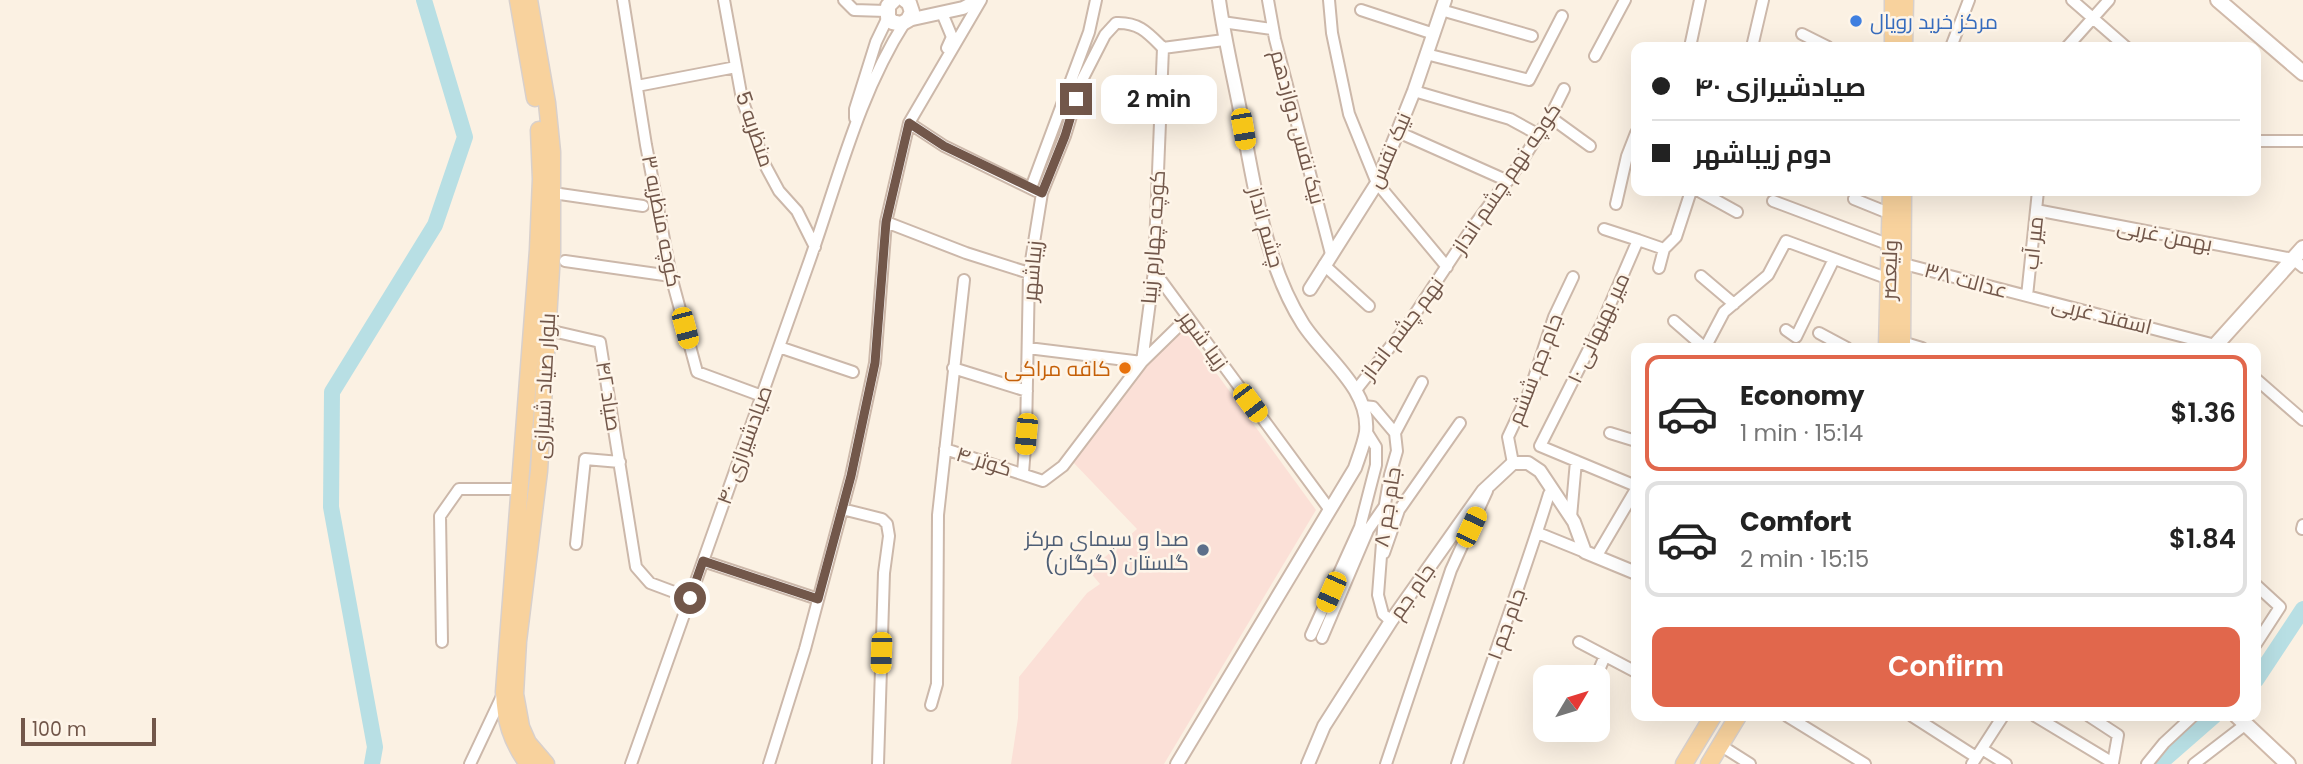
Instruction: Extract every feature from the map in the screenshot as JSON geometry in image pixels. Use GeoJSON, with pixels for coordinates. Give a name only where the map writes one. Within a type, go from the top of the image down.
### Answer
{"type":"FeatureCollection","features":[{"type":"Feature","properties":{"kind":"main road","name":"بلوار صیاد شیرازی"},"geometry":{"type":"LineString","coordinates":[[518,0],[541,151],[538,250],[504,692],[509,732],[528,764]]}},
{"type":"Feature","properties":{"kind":"main road","name":"بلوار صیاد شیرازی"},"geometry":{"type":"LineString","coordinates":[[529,0],[547,103],[553,193],[539,471],[518,641],[515,694],[521,727],[528,743],[546,764]]}},
{"type":"Feature","properties":{"kind":"main road"},"geometry":{"type":"LineString","coordinates":[[888,7],[896,23],[906,21],[912,12],[907,0]]}},
{"type":"Feature","properties":{"kind":"main road"},"geometry":{"type":"LineString","coordinates":[[1893,0],[1893,42]]}},
{"type":"Feature","properties":{"kind":"main road"},"geometry":{"type":"LineString","coordinates":[[1905,0],[1905,42]]}},
{"type":"Feature","properties":{"kind":"main road"},"geometry":{"type":"LineString","coordinates":[[2218,0],[2303,73]]}},
{"type":"Feature","properties":{"kind":"main road","name":"ولیعصر"},"geometry":{"type":"LineString","coordinates":[[1891,196],[1889,279],[1897,343]]}},
{"type":"Feature","properties":{"kind":"main road","name":"ولیعصر"},"geometry":{"type":"LineString","coordinates":[[1897,343],[1904,264],[1903,196]]}},
{"type":"Feature","properties":{"kind":"main road"},"geometry":{"type":"LineString","coordinates":[[2221,343],[2300,258]]}},
{"type":"Feature","properties":{"kind":"main road"},"geometry":{"type":"LineString","coordinates":[[1684,764],[1710,721]]}},
{"type":"Feature","properties":{"kind":"main road"},"geometry":{"type":"LineString","coordinates":[[1709,764],[1735,721]]}},
{"type":"Feature","properties":{"kind":"main road"},"geometry":{"type":"LineString","coordinates":[[2243,721],[2288,764]]}},
{"type":"Feature","properties":{"kind":"street","name":"کوچه منظریه ۳"},"geometry":{"type":"LineString","coordinates":[[622,0],[671,276],[697,372],[761,396]]}},
{"type":"Feature","properties":{"kind":"street","name":"منظریه 5"},"geometry":{"type":"LineString","coordinates":[[724,0],[742,99],[765,165],[779,191],[797,211],[815,247]]}},
{"type":"Feature","properties":{"kind":"street"},"geometry":{"type":"LineString","coordinates":[[844,0],[854,10],[888,7]]}},
{"type":"Feature","properties":{"kind":"street"},"geometry":{"type":"LineString","coordinates":[[906,21],[963,8],[980,0]]}},
{"type":"Feature","properties":{"kind":"street"},"geometry":{"type":"LineString","coordinates":[[769,764],[842,509],[875,363],[886,222],[909,123],[980,0]]}},
{"type":"Feature","properties":{"kind":"street"},"geometry":{"type":"LineString","coordinates":[[1031,188],[1088,32],[1096,0]]}},
{"type":"Feature","properties":{"kind":"street","name":"چشم انداز"},"geometry":{"type":"LineString","coordinates":[[1219,0],[1224,40],[1252,179],[1278,272],[1303,324],[1356,390],[1363,406],[1366,431]]}},
{"type":"Feature","properties":{"kind":"street","name":"نیک نفس دوازدهم"},"geometry":{"type":"LineString","coordinates":[[1268,0],[1272,29],[1328,259]]}},
{"type":"Feature","properties":{"kind":"street"},"geometry":{"type":"LineString","coordinates":[[1329,0],[1332,33],[1349,114],[1377,183],[1447,267]]}},
{"type":"Feature","properties":{"kind":"street"},"geometry":{"type":"LineString","coordinates":[[1595,56],[1625,0]]}},
{"type":"Feature","properties":{"kind":"street"},"geometry":{"type":"LineString","coordinates":[[1691,42],[1700,0]]}},
{"type":"Feature","properties":{"kind":"street"},"geometry":{"type":"LineString","coordinates":[[1753,42],[1763,0]]}},
{"type":"Feature","properties":{"kind":"street"},"geometry":{"type":"LineString","coordinates":[[1953,42],[1969,0]]}},
{"type":"Feature","properties":{"kind":"street"},"geometry":{"type":"LineString","coordinates":[[2072,0],[2120,42]]}},
{"type":"Feature","properties":{"kind":"street"},"geometry":{"type":"LineString","coordinates":[[2071,42],[2109,0]]}},
{"type":"Feature","properties":{"kind":"street"},"geometry":{"type":"LineString","coordinates":[[1443,5],[1532,36]]}},
{"type":"Feature","properties":{"kind":"street","name":"نیک نفس"},"geometry":{"type":"LineString","coordinates":[[1310,289],[1377,183],[1443,5]]}},
{"type":"Feature","properties":{"kind":"street","name":"۴۰ صیادشیرازی"},"geometry":{"type":"LineString","coordinates":[[855,125],[855,109],[888,7]]}},
{"type":"Feature","properties":{"kind":"street"},"geometry":{"type":"LineString","coordinates":[[1360,10],[1434,34]]}},
{"type":"Feature","properties":{"kind":"street"},"geometry":{"type":"LineString","coordinates":[[935,77],[937,65],[952,37],[942,12]]}},
{"type":"Feature","properties":{"kind":"street"},"geometry":{"type":"LineString","coordinates":[[1426,54],[1529,80],[1562,16]]}},
{"type":"Feature","properties":{"kind":"street","name":"۴۰ صیادشیرازی"},"geometry":{"type":"LineString","coordinates":[[631,764],[815,247],[855,125],[886,52],[906,21]]}},
{"type":"Feature","properties":{"kind":"street"},"geometry":{"type":"LineString","coordinates":[[1222,22],[1272,29]]}},
{"type":"Feature","properties":{"kind":"street","name":"زیباشهر"},"geometry":{"type":"LineString","coordinates":[[1023,473],[1029,273],[1042,193],[1065,136],[1082,80],[1105,35],[1116,23],[1131,23],[1144,29],[1163,48]]}},
{"type":"Feature","properties":{"kind":"street"},"geometry":{"type":"LineString","coordinates":[[1802,34],[1818,42]]}},
{"type":"Feature","properties":{"kind":"street"},"geometry":{"type":"LineString","coordinates":[[1163,48],[1224,40]]}},
{"type":"Feature","properties":{"kind":"street","name":"کوچه چهارم زیبا"},"geometry":{"type":"LineString","coordinates":[[1142,362],[1154,271],[1163,48]]}},
{"type":"Feature","properties":{"kind":"street"},"geometry":{"type":"LineString","coordinates":[[637,86],[736,67]]}},
{"type":"Feature","properties":{"kind":"street"},"geometry":{"type":"LineString","coordinates":[[1412,85],[1510,119],[1539,135]]}},
{"type":"Feature","properties":{"kind":"street","name":"کوچه نهم چشم انداز"},"geometry":{"type":"LineString","coordinates":[[1447,267],[1539,135],[1564,89]]}},
{"type":"Feature","properties":{"kind":"street"},"geometry":{"type":"LineString","coordinates":[[1550,117],[1590,146]]}},
{"type":"Feature","properties":{"kind":"street"},"geometry":{"type":"LineString","coordinates":[[909,123],[944,146],[1042,193]]}},
{"type":"Feature","properties":{"kind":"street"},"geometry":{"type":"LineString","coordinates":[[1398,132],[1507,181]]}},
{"type":"Feature","properties":{"kind":"street"},"geometry":{"type":"LineString","coordinates":[[2261,141],[2303,141]]}},
{"type":"Feature","properties":{"kind":"street"},"geometry":{"type":"LineString","coordinates":[[1616,204],[1631,148]]}},
{"type":"Feature","properties":{"kind":"street"},"geometry":{"type":"LineString","coordinates":[[553,193],[643,206]]}},
{"type":"Feature","properties":{"kind":"street"},"geometry":{"type":"LineString","coordinates":[[1659,268],[1664,249],[1676,236],[1688,196]]}},
{"type":"Feature","properties":{"kind":"street"},"geometry":{"type":"LineString","coordinates":[[1708,196],[1737,212]]}},
{"type":"Feature","properties":{"kind":"street","name":"میر آب"},"geometry":{"type":"LineString","coordinates":[[2027,296],[2037,196]]}},
{"type":"Feature","properties":{"kind":"street"},"geometry":{"type":"LineString","coordinates":[[1854,199],[1891,214]]}},
{"type":"Feature","properties":{"kind":"street"},"geometry":{"type":"LineString","coordinates":[[1773,201],[1890,245]]}},
{"type":"Feature","properties":{"kind":"street","name":"بهمن غربی"},"geometry":{"type":"LineString","coordinates":[[2036,210],[2300,258]]}},
{"type":"Feature","properties":{"kind":"street"},"geometry":{"type":"LineString","coordinates":[[886,222],[966,253],[1029,273]]}},
{"type":"Feature","properties":{"kind":"street"},"geometry":{"type":"LineString","coordinates":[[1604,229],[1664,249]]}},
{"type":"Feature","properties":{"kind":"street","name":"۱۰ میر بهبهانی"},"geometry":{"type":"LineString","coordinates":[[1576,461],[1540,446],[1602,323],[1638,240]]}},
{"type":"Feature","properties":{"kind":"street"},"geometry":{"type":"LineString","coordinates":[[1708,343],[1724,312],[1768,275],[1786,241],[1889,279]]}},
{"type":"Feature","properties":{"kind":"street"},"geometry":{"type":"LineString","coordinates":[[1786,330],[1797,337],[1834,258]]}},
{"type":"Feature","properties":{"kind":"street"},"geometry":{"type":"LineString","coordinates":[[1328,259],[1369,306]]}},
{"type":"Feature","properties":{"kind":"street"},"geometry":{"type":"LineString","coordinates":[[565,261],[671,276]]}},
{"type":"Feature","properties":{"kind":"street","name":"عدالت ۳۸"},"geometry":{"type":"LineString","coordinates":[[1904,264],[2027,296]]}},
{"type":"Feature","properties":{"kind":"street","name":"نهم چشم انداز"},"geometry":{"type":"LineString","coordinates":[[1356,390],[1409,323],[1447,267]]}},
{"type":"Feature","properties":{"kind":"street","name":"زیبا شهر"},"geometry":{"type":"LineString","coordinates":[[1154,271],[1330,510]]}},
{"type":"Feature","properties":{"kind":"street"},"geometry":{"type":"LineString","coordinates":[[1701,276],[1734,304]]}},
{"type":"Feature","properties":{"kind":"street","name":"جام جم ششم"},"geometry":{"type":"LineString","coordinates":[[1513,463],[1508,437],[1530,390],[1554,317],[1573,277]]}},
{"type":"Feature","properties":{"kind":"street"},"geometry":{"type":"LineString","coordinates":[[931,705],[937,684],[938,515],[964,280]]}},
{"type":"Feature","properties":{"kind":"street","name":"اسفند غربی"},"geometry":{"type":"LineString","coordinates":[[2027,296],[2202,343]]}},
{"type":"Feature","properties":{"kind":"street","name":"کوچه چهارم زیبا"},"geometry":{"type":"LineString","coordinates":[[1142,362],[1187,318]]}},
{"type":"Feature","properties":{"kind":"street"},"geometry":{"type":"LineString","coordinates":[[1674,321],[1699,343]]}},
{"type":"Feature","properties":{"kind":"street","name":"صیاد ۴۲"},"geometry":{"type":"LineString","coordinates":[[548,330],[600,342],[620,462]]}},
{"type":"Feature","properties":{"kind":"street"},"geometry":{"type":"LineString","coordinates":[[1819,333],[1838,343]]}},
{"type":"Feature","properties":{"kind":"street"},"geometry":{"type":"LineString","coordinates":[[779,347],[853,372]]}},
{"type":"Feature","properties":{"kind":"street"},"geometry":{"type":"LineString","coordinates":[[1028,348],[1142,362]]}},
{"type":"Feature","properties":{"kind":"street","name":"کوثر ۴"},"geometry":{"type":"LineString","coordinates":[[945,449],[1043,481],[1063,466],[1142,362]]}},
{"type":"Feature","properties":{"kind":"street"},"geometry":{"type":"LineString","coordinates":[[953,368],[1027,391]]}},
{"type":"Feature","properties":{"kind":"street"},"geometry":{"type":"LineString","coordinates":[[1363,406],[1373,407],[1395,433],[1422,382]]}},
{"type":"Feature","properties":{"kind":"street"},"geometry":{"type":"LineString","coordinates":[[2261,383],[2303,420]]}},
{"type":"Feature","properties":{"kind":"street"},"geometry":{"type":"LineString","coordinates":[[1379,565],[1399,510],[1460,423]]}},
{"type":"Feature","properties":{"kind":"street"},"geometry":{"type":"LineString","coordinates":[[1177,764],[1355,468],[1366,431]]}},
{"type":"Feature","properties":{"kind":"street"},"geometry":{"type":"LineString","coordinates":[[1366,431],[1376,447],[1376,465],[1360,527],[1316,636],[1368,530],[1385,504]]}},
{"type":"Feature","properties":{"kind":"street","name":"۸ جام جم"},"geometry":{"type":"LineString","coordinates":[[1391,621],[1383,614],[1378,595],[1385,504],[1397,451],[1395,433]]}},
{"type":"Feature","properties":{"kind":"street"},"geometry":{"type":"LineString","coordinates":[[1610,433],[1631,439]]}},
{"type":"Feature","properties":{"kind":"street"},"geometry":{"type":"LineString","coordinates":[[576,544],[585,459],[620,462],[636,568],[650,583],[690,598]]}},
{"type":"Feature","properties":{"kind":"street"},"geometry":{"type":"LineString","coordinates":[[1571,517],[1576,461],[1631,485]]}},
{"type":"Feature","properties":{"kind":"street"},"geometry":{"type":"LineString","coordinates":[[1513,463],[1528,463],[1540,471],[1571,517],[1590,554]]}},
{"type":"Feature","properties":{"kind":"street","name":"جام جم"},"geometry":{"type":"LineString","coordinates":[[1308,764],[1324,726],[1391,621],[1483,491],[1513,463]]}},
{"type":"Feature","properties":{"kind":"street"},"geometry":{"type":"LineString","coordinates":[[1386,764],[1451,570],[1490,484]]}},
{"type":"Feature","properties":{"kind":"street"},"geometry":{"type":"LineString","coordinates":[[442,642],[440,516],[459,489],[519,489]]}},
{"type":"Feature","properties":{"kind":"street","name":"۱ جام جم"},"geometry":{"type":"LineString","coordinates":[[1457,764],[1538,533],[1549,494]]}},
{"type":"Feature","properties":{"kind":"street"},"geometry":{"type":"LineString","coordinates":[[1590,554],[1631,494]]}},
{"type":"Feature","properties":{"kind":"street"},"geometry":{"type":"LineString","coordinates":[[842,509],[882,519],[887,524],[890,536],[884,573],[878,764]]}},
{"type":"Feature","properties":{"kind":"street"},"geometry":{"type":"LineString","coordinates":[[1538,533],[1631,571]]}},
{"type":"Feature","properties":{"kind":"street"},"geometry":{"type":"LineString","coordinates":[[703,561],[818,599]]}},
{"type":"Feature","properties":{"kind":"street"},"geometry":{"type":"LineString","coordinates":[[2261,590],[2280,607],[2261,636]]}},
{"type":"Feature","properties":{"kind":"street"},"geometry":{"type":"LineString","coordinates":[[1579,642],[1631,669]]}},
{"type":"Feature","properties":{"kind":"street"},"geometry":{"type":"LineString","coordinates":[[1601,665],[1605,656]]}},
{"type":"Feature","properties":{"kind":"street"},"geometry":{"type":"LineString","coordinates":[[470,764],[504,692]]}},
{"type":"Feature","properties":{"kind":"street"},"geometry":{"type":"LineString","coordinates":[[1795,721],[1865,764]]}},
{"type":"Feature","properties":{"kind":"street"},"geometry":{"type":"LineString","coordinates":[[1920,721],[1977,757],[2006,764]]}},
{"type":"Feature","properties":{"kind":"street"},"geometry":{"type":"LineString","coordinates":[[1977,757],[2000,721]]}},
{"type":"Feature","properties":{"kind":"street"},"geometry":{"type":"LineString","coordinates":[[2043,721],[2113,763],[2118,735],[2097,721]]}},
{"type":"Feature","properties":{"kind":"street"},"geometry":{"type":"LineString","coordinates":[[2147,764],[2188,721]]}},
{"type":"Feature","properties":{"kind":"street"},"geometry":{"type":"LineString","coordinates":[[2194,764],[2241,721]]}},
{"type":"Feature","properties":{"kind":"street"},"geometry":{"type":"LineString","coordinates":[[1720,745],[1750,764]]}},
{"type":"Feature","properties":{"kind":"shaded area","name":"صدا و سیمای مرکز گلستان (گرگان)"},"geometry":{"type":"Polygon","coordinates":[[[1182,326],[1316,510],[1164,764],[1011,764],[1018,718],[1019,677],[1087,593],[1100,584],[1089,571],[1137,529],[1072,461],[1140,370],[1182,326]]]}},
{"type":"Feature","properties":{"kind":"waterway"},"geometry":{"type":"LineString","coordinates":[[372,764],[375,747],[331,507],[332,392],[435,225],[465,137],[424,0]]}},
{"type":"Feature","properties":{"kind":"waterway"},"geometry":{"type":"LineString","coordinates":[[2261,672],[2303,609]]}},
{"type":"Feature","properties":{"kind":"waterway"},"geometry":{"type":"LineString","coordinates":[[2159,764],[2208,721]]}},
{"type":"Feature","properties":{"kind":"place","name":"مرکز خرید رویال"},"geometry":{"type":"Point","coordinates":[1856,21]}},
{"type":"Feature","properties":{"kind":"place","name":"کافه مراکی"},"geometry":{"type":"Point","coordinates":[1125,368]}},
{"type":"Feature","properties":{"kind":"place","name":"صدا و سیمای مرکز گلستان (گرگان)"},"geometry":{"type":"Point","coordinates":[1203,550]}},
{"type":"Feature","properties":{"kind":"route"},"geometry":{"type":"LineString","coordinates":[[690,598],[703,561],[818,599],[851,476],[875,363],[886,222],[909,123],[944,146],[1042,193],[1065,136],[1076,99]]}}]}
